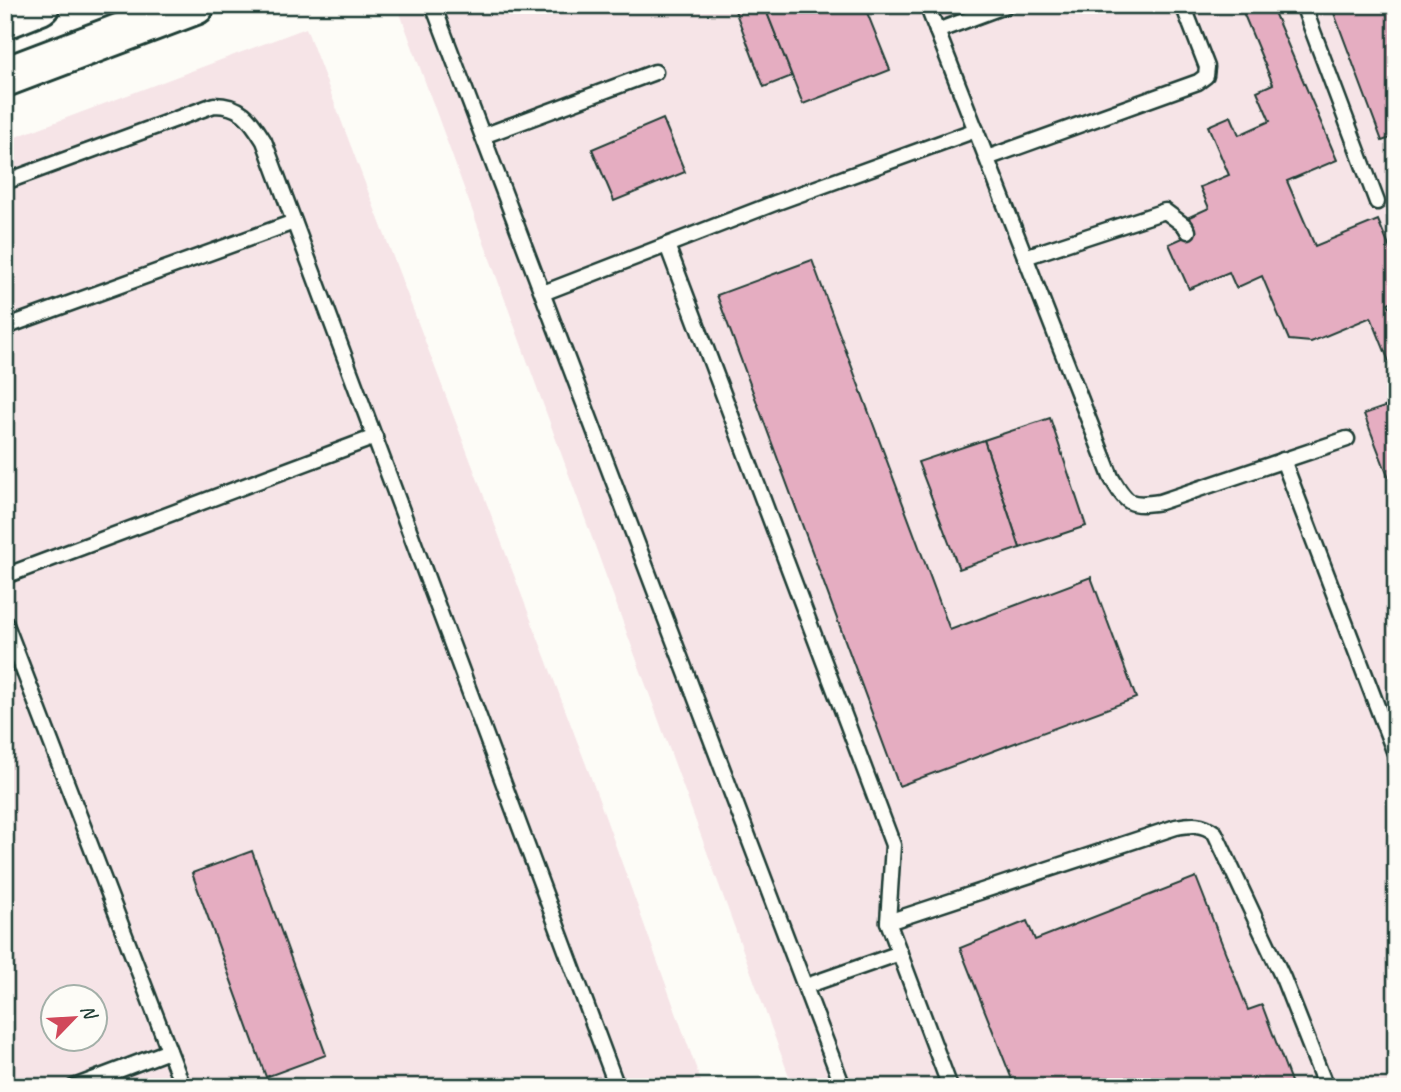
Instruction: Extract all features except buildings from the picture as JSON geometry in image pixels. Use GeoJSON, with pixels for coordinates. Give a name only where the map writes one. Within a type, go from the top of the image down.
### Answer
{"type":"FeatureCollection","features":[{"type":"Feature","properties":{"kind":"street"},"geometry":{"type":"LineString","coordinates":[[5,19],[40,5]]}},
{"type":"Feature","properties":{"kind":"street"},"geometry":{"type":"LineString","coordinates":[[5,77],[195,5]]}},
{"type":"Feature","properties":{"kind":"lane"},"geometry":{"type":"LineString","coordinates":[[433,5],[843,1087]]}},
{"type":"Feature","properties":{"kind":"lane"},"geometry":{"type":"LineString","coordinates":[[927,5],[1111,477],[1125,500],[1139,505],[1160,502],[1347,439]]}},
{"type":"Feature","properties":{"kind":"lane"},"geometry":{"type":"LineString","coordinates":[[937,31],[1007,5]]}},
{"type":"Feature","properties":{"kind":"lane"},"geometry":{"type":"LineString","coordinates":[[987,158],[1198,82],[1206,76],[1207,67],[1182,5]]}},
{"type":"Feature","properties":{"kind":"lane"},"geometry":{"type":"LineString","coordinates":[[1303,5],[1377,202]]}},
{"type":"Feature","properties":{"kind":"lane"},"geometry":{"type":"LineString","coordinates":[[483,136],[655,72]]}},
{"type":"Feature","properties":{"kind":"lane"},"geometry":{"type":"LineString","coordinates":[[5,182],[214,105],[230,105],[244,113],[264,141],[617,1087]]}},
{"type":"Feature","properties":{"kind":"lane"},"geometry":{"type":"LineString","coordinates":[[543,293],[976,130]]}},
{"type":"Feature","properties":{"kind":"lane"},"geometry":{"type":"LineString","coordinates":[[1025,257],[1166,211],[1188,231]]}},
{"type":"Feature","properties":{"kind":"lane"},"geometry":{"type":"LineString","coordinates":[[5,327],[294,222]]}},
{"type":"Feature","properties":{"kind":"lane"},"geometry":{"type":"LineString","coordinates":[[667,245],[893,845],[888,922],[950,1087]]}},
{"type":"Feature","properties":{"kind":"lane"},"geometry":{"type":"LineString","coordinates":[[5,576],[375,437]]}},
{"type":"Feature","properties":{"kind":"lane"},"geometry":{"type":"LineString","coordinates":[[1283,460],[1396,756]]}},
{"type":"Feature","properties":{"kind":"lane"},"geometry":{"type":"LineString","coordinates":[[5,622],[183,1087]]}},
{"type":"Feature","properties":{"kind":"lane"},"geometry":{"type":"LineString","coordinates":[[888,922],[1176,827],[1204,825],[1215,833],[1283,978],[1326,1087]]}},
{"type":"Feature","properties":{"kind":"lane"},"geometry":{"type":"LineString","coordinates":[[806,986],[900,953]]}},
{"type":"Feature","properties":{"kind":"lane"},"geometry":{"type":"LineString","coordinates":[[74,1087],[169,1051]]}},
{"type":"Feature","properties":{"kind":"shaded area"},"geometry":{"type":"Polygon","coordinates":[[[397,5],[1396,5],[1396,1087],[793,1087],[397,5]]]}},
{"type":"Feature","properties":{"kind":"shaded area"},"geometry":{"type":"Polygon","coordinates":[[[306,28],[590,775],[703,1087],[5,1087],[5,141],[306,28]]]}}]}
